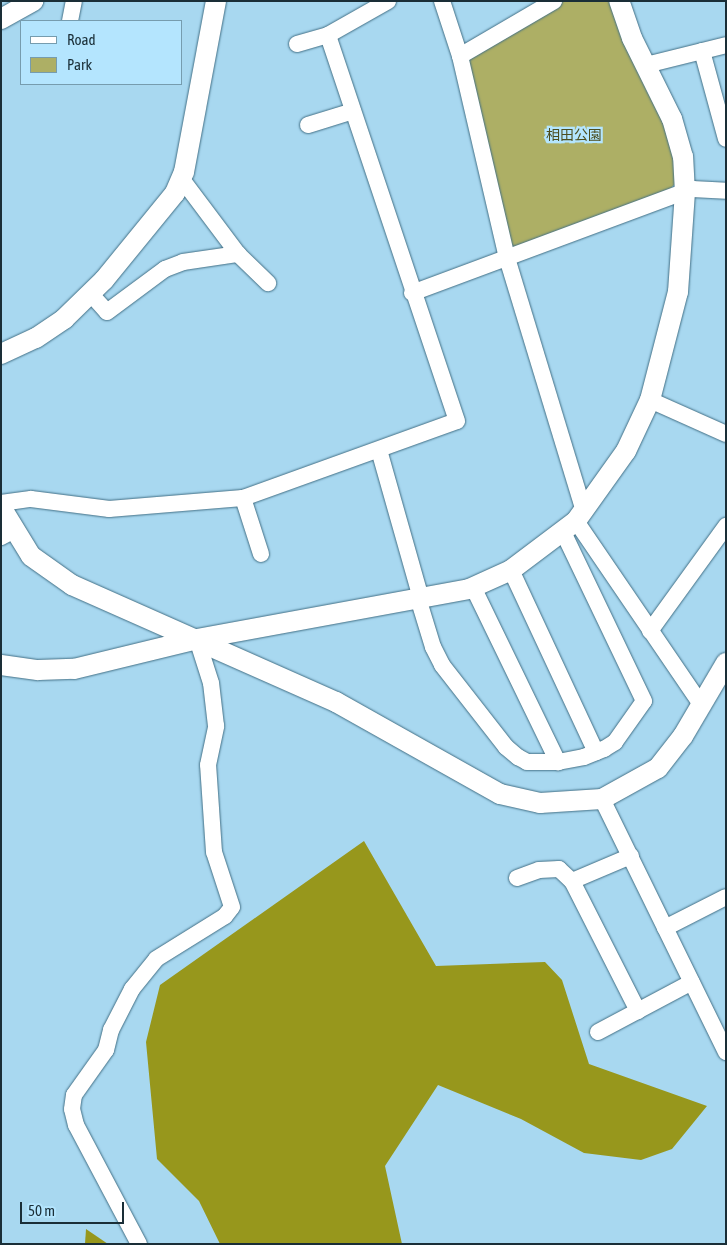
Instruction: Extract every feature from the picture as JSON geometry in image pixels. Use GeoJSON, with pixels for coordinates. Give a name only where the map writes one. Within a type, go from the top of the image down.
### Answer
{"type":"FeatureCollection","features":[{"type":"Feature","properties":{"kind":"street"},"geometry":{"type":"LineString","coordinates":[[1,19],[33,1]]}},
{"type":"Feature","properties":{"kind":"street"},"geometry":{"type":"LineString","coordinates":[[70,20],[74,1]]}},
{"type":"Feature","properties":{"kind":"street"},"geometry":{"type":"LineString","coordinates":[[1,354],[42,334],[90,293],[175,192],[181,178],[216,1]]}},
{"type":"Feature","properties":{"kind":"street"},"geometry":{"type":"LineString","coordinates":[[297,44],[328,35],[388,1]]}},
{"type":"Feature","properties":{"kind":"street"},"geometry":{"type":"LineString","coordinates":[[379,450],[432,648],[442,665],[506,747],[527,762],[558,762],[596,752],[615,742],[644,701],[574,521],[507,258],[460,56],[442,1]]}},
{"type":"Feature","properties":{"kind":"street"},"geometry":{"type":"LineString","coordinates":[[460,56],[554,1]]}},
{"type":"Feature","properties":{"kind":"street"},"geometry":{"type":"LineString","coordinates":[[1,666],[38,670],[74,669],[197,639],[472,587],[511,570],[574,521],[626,451],[650,400],[678,292],[685,193],[683,157],[672,118],[646,65],[619,1]]}},
{"type":"Feature","properties":{"kind":"street"},"geometry":{"type":"LineString","coordinates":[[328,35],[412,293],[457,420],[243,498],[108,509],[31,499],[1,505],[8,534],[31,556],[72,585],[336,702],[500,794],[540,803],[602,799],[658,768],[684,736],[726,663]]}},
{"type":"Feature","properties":{"kind":"street"},"geometry":{"type":"LineString","coordinates":[[646,65],[726,45]]}},
{"type":"Feature","properties":{"kind":"street"},"geometry":{"type":"LineString","coordinates":[[702,51],[726,139]]}},
{"type":"Feature","properties":{"kind":"street"},"geometry":{"type":"LineString","coordinates":[[308,125],[353,111]]}},
{"type":"Feature","properties":{"kind":"street"},"geometry":{"type":"LineString","coordinates":[[181,178],[238,254],[268,283]]}},
{"type":"Feature","properties":{"kind":"street"},"geometry":{"type":"LineString","coordinates":[[412,293],[692,189],[726,191]]}},
{"type":"Feature","properties":{"kind":"street"},"geometry":{"type":"LineString","coordinates":[[90,293],[107,312],[165,269],[183,262],[238,254]]}},
{"type":"Feature","properties":{"kind":"street"},"geometry":{"type":"LineString","coordinates":[[650,400],[726,434]]}},
{"type":"Feature","properties":{"kind":"street"},"geometry":{"type":"LineString","coordinates":[[243,498],[261,554]]}},
{"type":"Feature","properties":{"kind":"street"},"geometry":{"type":"LineString","coordinates":[[574,521],[701,704]]}},
{"type":"Feature","properties":{"kind":"street"},"geometry":{"type":"LineString","coordinates":[[650,631],[726,526]]}},
{"type":"Feature","properties":{"kind":"street"},"geometry":{"type":"LineString","coordinates":[[511,570],[596,752]]}},
{"type":"Feature","properties":{"kind":"street"},"geometry":{"type":"LineString","coordinates":[[472,587],[558,762]]}},
{"type":"Feature","properties":{"kind":"street"},"geometry":{"type":"LineString","coordinates":[[139,1244],[76,1125],[72,1109],[74,1096],[106,1050],[110,1030],[132,989],[156,959],[225,916],[232,907],[214,852],[208,765],[216,726],[211,683],[197,639]]}},
{"type":"Feature","properties":{"kind":"street"},"geometry":{"type":"LineString","coordinates":[[602,799],[726,1052]]}},
{"type":"Feature","properties":{"kind":"street"},"geometry":{"type":"LineString","coordinates":[[572,881],[631,856]]}},
{"type":"Feature","properties":{"kind":"street"},"geometry":{"type":"LineString","coordinates":[[517,878],[539,870],[559,869],[572,881],[638,1011]]}},
{"type":"Feature","properties":{"kind":"street"},"geometry":{"type":"LineString","coordinates":[[666,928],[726,898]]}},
{"type":"Feature","properties":{"kind":"street"},"geometry":{"type":"LineString","coordinates":[[598,1032],[692,982]]}},
{"type":"Feature","properties":{"kind":"green space","name":"相田公園"},"geometry":{"type":"Polygon","coordinates":[[[564,1],[611,1],[668,128],[677,182],[663,196],[517,249],[510,246],[466,60],[564,1]]]}},
{"type":"Feature","properties":{"kind":"shaded area"},"geometry":{"type":"Polygon","coordinates":[[[364,841],[436,966],[545,962],[562,980],[589,1064],[707,1106],[672,1149],[641,1160],[584,1153],[521,1119],[438,1085],[385,1166],[402,1244],[220,1244],[199,1201],[157,1159],[146,1042],[160,985],[364,841]]]}},
{"type":"Feature","properties":{"kind":"shaded area"},"geometry":{"type":"Polygon","coordinates":[[[86,1229],[108,1244],[85,1244],[86,1229]]]}}]}
